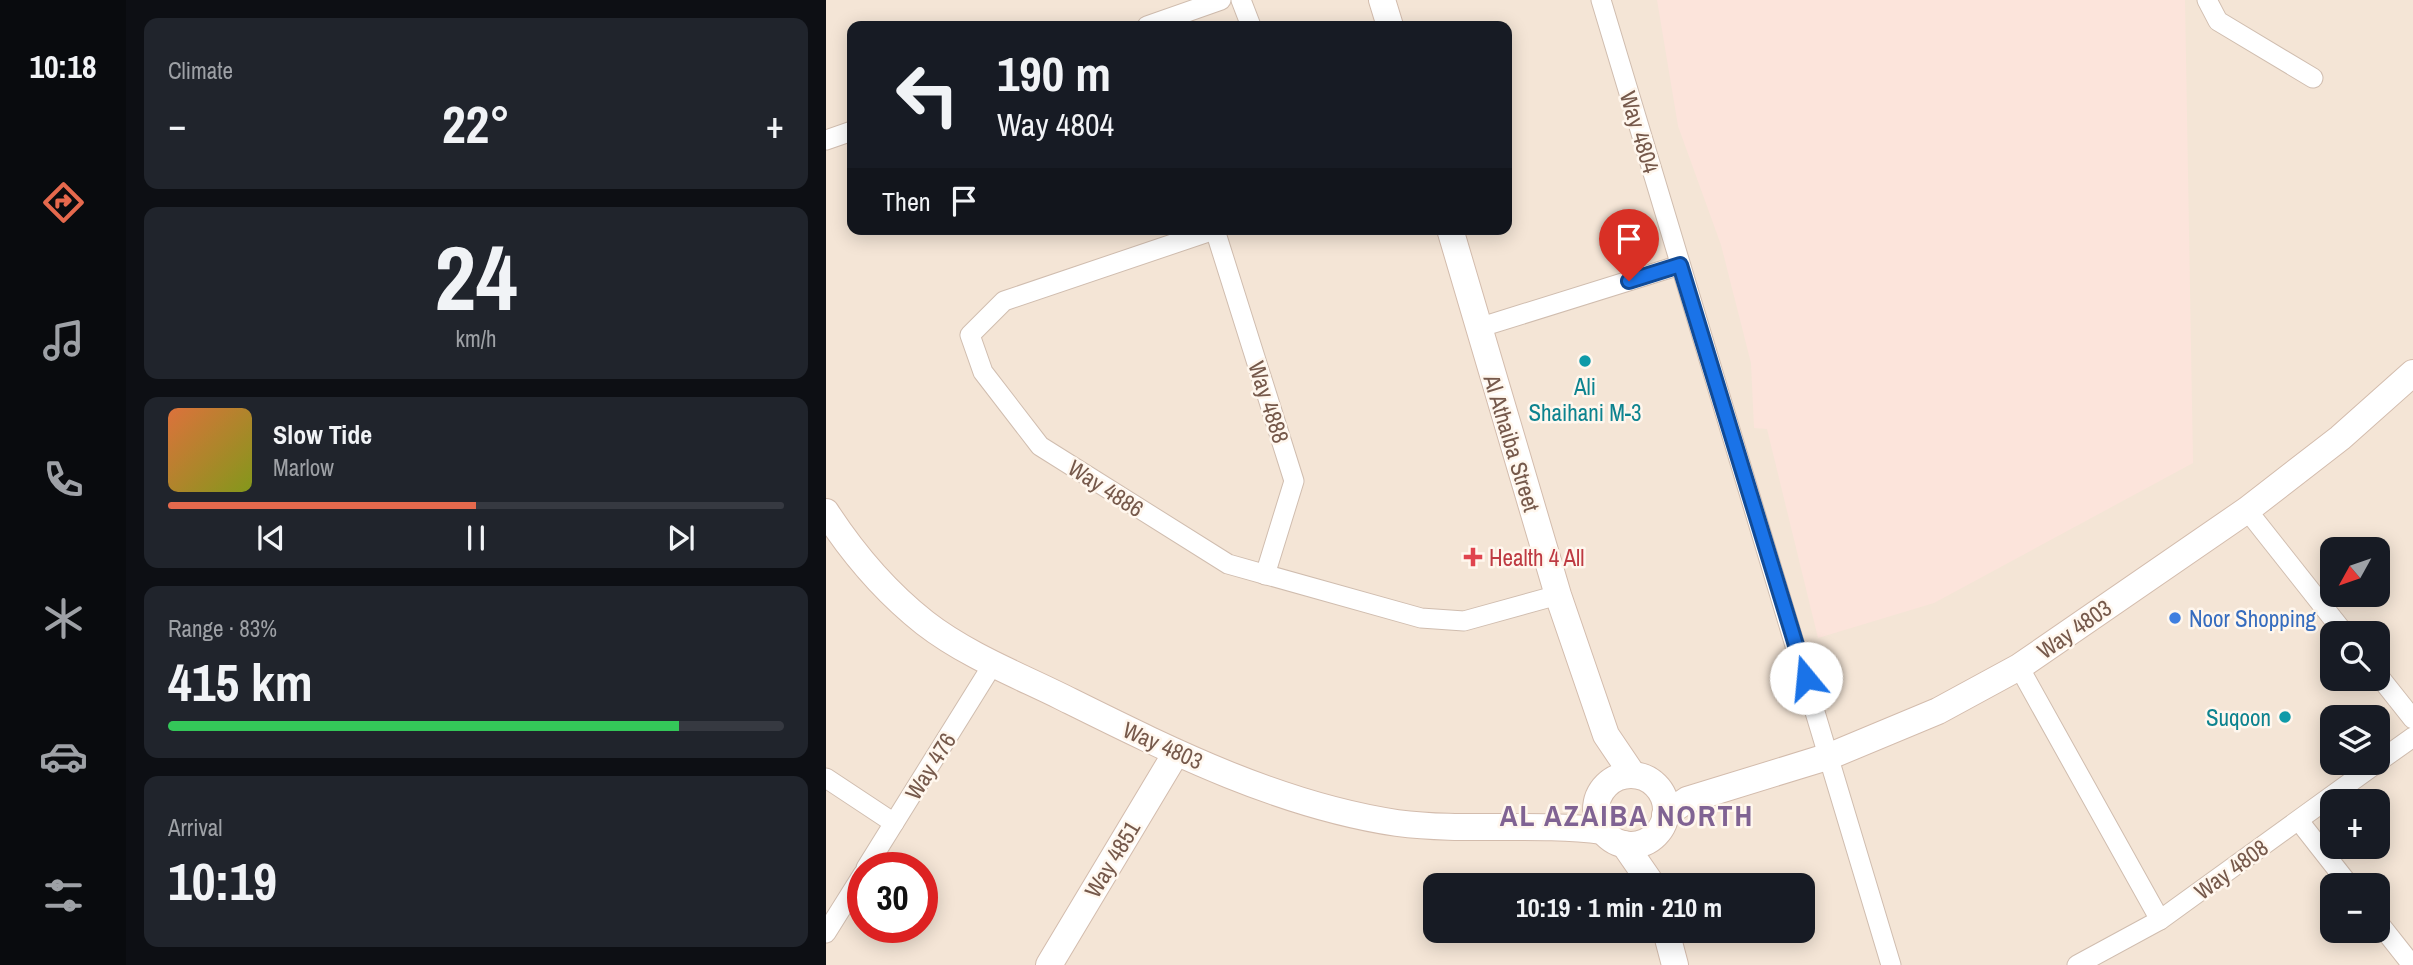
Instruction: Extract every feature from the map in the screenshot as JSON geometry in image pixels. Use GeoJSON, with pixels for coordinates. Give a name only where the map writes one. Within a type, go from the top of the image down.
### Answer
{"type":"FeatureCollection","features":[{"type":"Feature","properties":{"kind":"street"},"geometry":{"type":"LineString","coordinates":[[1161,21],[1221,0]]}},
{"type":"Feature","properties":{"kind":"street"},"geometry":{"type":"LineString","coordinates":[[1241,0],[1249,21]]}},
{"type":"Feature","properties":{"kind":"street"},"geometry":{"type":"LineString","coordinates":[[1382,0],[1388,21]]}},
{"type":"Feature","properties":{"kind":"street","name":"Way 4804"},"geometry":{"type":"LineString","coordinates":[[1601,0],[1891,965]]}},
{"type":"Feature","properties":{"kind":"street"},"geometry":{"type":"LineString","coordinates":[[2207,0],[2218,21],[2313,78]]}},
{"type":"Feature","properties":{"kind":"street"},"geometry":{"type":"LineString","coordinates":[[826,140],[847,133]]}},
{"type":"Feature","properties":{"kind":"street","name":"Way 4886"},"geometry":{"type":"LineString","coordinates":[[1201,235],[1004,301],[970,335],[983,372],[1040,446],[1228,564],[1265,575],[1432,618],[1464,621],[1558,595]]}},
{"type":"Feature","properties":{"kind":"street","name":"Way 4888"},"geometry":{"type":"LineString","coordinates":[[1218,235],[1294,481],[1265,575]]}},
{"type":"Feature","properties":{"kind":"street","name":"Al Athaiba Street"},"geometry":{"type":"LineString","coordinates":[[1452,235],[1558,595],[1606,735],[1615,822]]}},
{"type":"Feature","properties":{"kind":"street"},"geometry":{"type":"LineString","coordinates":[[1478,328],[1680,265]]}},
{"type":"Feature","properties":{"kind":"street","name":"Way 4803"},"geometry":{"type":"LineString","coordinates":[[1672,803],[1830,756],[1938,711],[2019,667],[2247,510],[2340,438],[2413,373]]}},
{"type":"Feature","properties":{"kind":"street"},"geometry":{"type":"LineString","coordinates":[[2247,510],[2335,621]]}},
{"type":"Feature","properties":{"kind":"street","name":"Way 4803"},"geometry":{"type":"LineString","coordinates":[[826,512],[872,571],[925,623],[993,664],[1176,753],[1303,803],[1396,822],[1454,828],[1565,826],[1615,822]]}},
{"type":"Feature","properties":{"kind":"street","name":"Way 476"},"geometry":{"type":"LineString","coordinates":[[876,852],[993,664]]}},
{"type":"Feature","properties":{"kind":"street"},"geometry":{"type":"LineString","coordinates":[[2019,667],[2160,920]]}},
{"type":"Feature","properties":{"kind":"street"},"geometry":{"type":"LineString","coordinates":[[2390,690],[2413,719]]}},
{"type":"Feature","properties":{"kind":"street","name":"Al Athaiba Street"},"geometry":{"type":"LineString","coordinates":[[1606,735],[1633,775]]}},
{"type":"Feature","properties":{"kind":"street","name":"Way 4808"},"geometry":{"type":"LineString","coordinates":[[2390,754],[2413,737]]}},
{"type":"Feature","properties":{"kind":"street","name":"Way 4851"},"geometry":{"type":"LineString","coordinates":[[1049,965],[1176,753]]}},
{"type":"Feature","properties":{"kind":"street"},"geometry":{"type":"LineString","coordinates":[[1615,822],[1662,825],[1672,803],[1650,781],[1633,775],[1617,778],[1615,822],[1646,873]]}},
{"type":"Feature","properties":{"kind":"street","name":"Way 4808"},"geometry":{"type":"LineString","coordinates":[[2077,965],[2160,920],[2362,775]]}},
{"type":"Feature","properties":{"kind":"street"},"geometry":{"type":"LineString","coordinates":[[826,778],[894,823]]}},
{"type":"Feature","properties":{"kind":"street"},"geometry":{"type":"LineString","coordinates":[[2299,821],[2340,873]]}},
{"type":"Feature","properties":{"kind":"street"},"geometry":{"type":"LineString","coordinates":[[826,933],[847,900]]}},
{"type":"Feature","properties":{"kind":"street"},"geometry":{"type":"LineString","coordinates":[[2390,937],[2412,965]]}},
{"type":"Feature","properties":{"kind":"street"},"geometry":{"type":"LineString","coordinates":[[1669,943],[1675,965]]}},
{"type":"Feature","properties":{"kind":"shaded area"},"geometry":{"type":"Polygon","coordinates":[[[826,0],[2413,0],[2413,965],[826,965],[826,0]]]}},
{"type":"Feature","properties":{"kind":"shaded area"},"geometry":{"type":"Polygon","coordinates":[[[1657,0],[2185,0],[2193,463],[1934,603],[1818,638],[1767,429],[1754,428],[1751,363],[1721,245],[1678,126],[1657,0]]]}},
{"type":"Feature","properties":{"kind":"place","name":"Ali Shaihani M-3"},"geometry":{"type":"Point","coordinates":[1585,361]}},
{"type":"Feature","properties":{"kind":"place","name":"Health 4 All"},"geometry":{"type":"Point","coordinates":[1473,557]}},
{"type":"Feature","properties":{"kind":"place","name":"Noor Shopping"},"geometry":{"type":"Point","coordinates":[2175,618]}},
{"type":"Feature","properties":{"kind":"place","name":"Suqoon"},"geometry":{"type":"Point","coordinates":[2285,717]}},
{"type":"Feature","properties":{"kind":"district","name":"AL AZAIBA NORTH"},"geometry":{"type":"Point","coordinates":[1627,815]}},
{"type":"Feature","properties":{"kind":"route"},"geometry":{"type":"LineString","coordinates":[[1629,281],[1680,265],[1806,678]]}}]}
